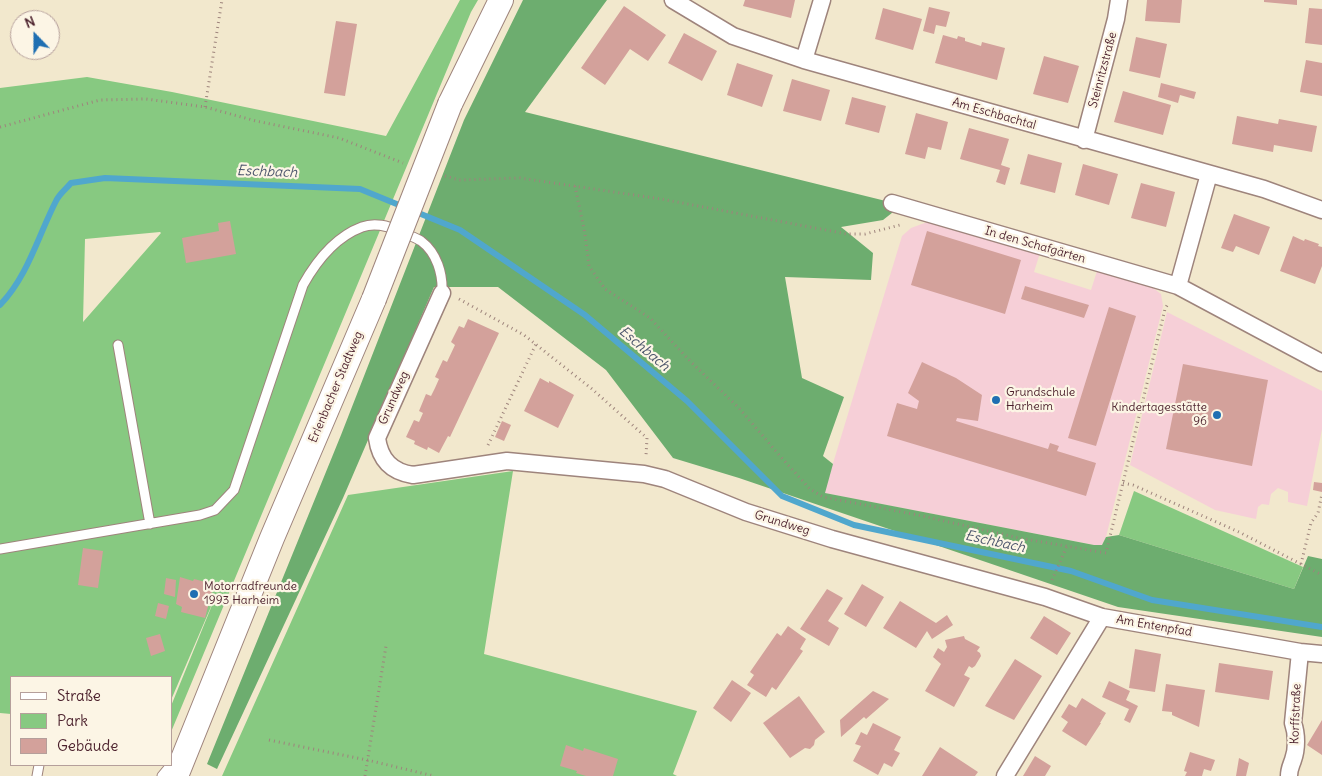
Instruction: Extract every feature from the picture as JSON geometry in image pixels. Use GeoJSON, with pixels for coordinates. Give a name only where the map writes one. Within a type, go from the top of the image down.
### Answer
{"type":"FeatureCollection","features":[{"type":"Feature","properties":{"kind":"street","name":"Erlenbacher Stadtweg"},"geometry":{"type":"LineString","coordinates":[[176,776],[272,538],[374,299],[450,104],[501,0]]}},
{"type":"Feature","properties":{"kind":"street","name":"Am Eschbachtal"},"geometry":{"type":"LineString","coordinates":[[673,0],[733,36],[804,60],[1264,189],[1322,210]]}},
{"type":"Feature","properties":{"kind":"street"},"geometry":{"type":"LineString","coordinates":[[804,60],[822,0]]}},
{"type":"Feature","properties":{"kind":"street","name":"Steinritzstraße"},"geometry":{"type":"LineString","coordinates":[[1084,140],[1116,19],[1119,0]]}},
{"type":"Feature","properties":{"kind":"street"},"geometry":{"type":"LineString","coordinates":[[1178,286],[1209,174]]}},
{"type":"Feature","properties":{"kind":"street","name":"In den Schafgärten"},"geometry":{"type":"LineString","coordinates":[[892,203],[1178,286],[1322,363]]}},
{"type":"Feature","properties":{"kind":"street","name":"Grundweg"},"geometry":{"type":"LineString","coordinates":[[442,293],[377,438],[378,448],[387,463],[403,474],[413,475],[507,461],[644,474],[665,479],[746,512],[832,539],[1045,597],[1102,617]]}},
{"type":"Feature","properties":{"kind":"street","name":"Am Entenpfad"},"geometry":{"type":"LineString","coordinates":[[1005,776],[1102,617],[1300,652],[1322,654]]}},
{"type":"Feature","properties":{"kind":"street","name":"Korffstraße"},"geometry":{"type":"LineString","coordinates":[[1289,776],[1289,768],[1294,758],[1296,733],[1294,723],[1300,652]]}},
{"type":"Feature","properties":{"kind":"lane","name":"Grundweg"},"geometry":{"type":"LineString","coordinates":[[0,549],[200,515],[215,510],[234,490],[303,285],[323,255],[344,235],[364,226],[378,224],[390,227],[420,241],[436,259],[441,271],[442,293]]}},
{"type":"Feature","properties":{"kind":"lane"},"geometry":{"type":"LineString","coordinates":[[118,345],[150,524]]}},
{"type":"Feature","properties":{"kind":"lane"},"geometry":{"type":"LineString","coordinates":[[172,764],[188,745]]}},
{"type":"Feature","properties":{"kind":"lane"},"geometry":{"type":"LineString","coordinates":[[162,776],[170,766]]}},
{"type":"Feature","properties":{"kind":"path"},"geometry":{"type":"LineString","coordinates":[[205,107],[222,0]]}},
{"type":"Feature","properties":{"kind":"path"},"geometry":{"type":"LineString","coordinates":[[0,126],[100,100],[146,99],[205,107],[256,122],[339,138],[412,166]]}},
{"type":"Feature","properties":{"kind":"path"},"geometry":{"type":"LineString","coordinates":[[440,174],[459,180],[520,178],[661,199],[847,234],[865,234],[896,227],[909,218],[912,210]]}},
{"type":"Feature","properties":{"kind":"path"},"geometry":{"type":"LineString","coordinates":[[574,186],[590,266],[605,289],[650,318],[739,408],[810,489],[823,497],[918,515],[1019,538],[1106,553],[1165,309],[1178,286]]}},
{"type":"Feature","properties":{"kind":"path"},"geometry":{"type":"LineString","coordinates":[[442,293],[464,300],[524,335],[592,389],[647,438],[644,474]]}},
{"type":"Feature","properties":{"kind":"path"},"geometry":{"type":"LineString","coordinates":[[479,464],[536,344]]}},
{"type":"Feature","properties":{"kind":"path"},"geometry":{"type":"LineString","coordinates":[[1123,483],[1133,485],[1239,532],[1322,575]]}},
{"type":"Feature","properties":{"kind":"path"},"geometry":{"type":"LineString","coordinates":[[1301,564],[1311,523],[1318,513],[1322,494]]}},
{"type":"Feature","properties":{"kind":"path"},"geometry":{"type":"LineString","coordinates":[[1045,597],[1067,546]]}},
{"type":"Feature","properties":{"kind":"path"},"geometry":{"type":"LineString","coordinates":[[365,776],[386,646]]}},
{"type":"Feature","properties":{"kind":"path"},"geometry":{"type":"LineString","coordinates":[[269,740],[434,776]]}},
{"type":"Feature","properties":{"kind":"shaded area","name":"Grundschule Harheim"},"geometry":{"type":"Polygon","coordinates":[[[930,221],[1040,253],[1034,272],[1091,290],[1097,271],[1152,287],[1161,294],[1163,306],[1106,537],[1102,545],[824,493],[902,236],[911,228],[930,221]]]}},
{"type":"Feature","properties":{"kind":"shaded area"},"geometry":{"type":"Polygon","coordinates":[[[1167,312],[1322,391],[1322,429],[1307,506],[1288,502],[1288,492],[1278,488],[1271,494],[1269,505],[1262,504],[1258,507],[1256,519],[1215,510],[1130,465],[1167,312]]]}},
{"type":"Feature","properties":{"kind":"green space"},"geometry":{"type":"Polygon","coordinates":[[[460,0],[478,0],[471,12],[172,730],[172,704],[219,588],[172,698],[172,676],[10,676],[10,714],[0,713],[0,88],[87,77],[172,92],[386,136],[460,0]],[[160,232],[85,239],[83,322],[161,233],[160,232]]]}},
{"type":"Feature","properties":{"kind":"green space"},"geometry":{"type":"Polygon","coordinates":[[[523,0],[607,0],[525,112],[902,205],[883,220],[841,227],[873,253],[871,280],[785,277],[802,378],[844,397],[823,456],[833,464],[825,493],[1094,545],[1102,545],[1106,537],[1119,535],[1294,589],[1308,556],[1322,559],[1322,637],[1118,607],[739,478],[673,458],[606,370],[498,287],[434,287],[343,498],[217,769],[207,764],[341,435],[464,120],[523,0]]]}},
{"type":"Feature","properties":{"kind":"green space"},"geometry":{"type":"Polygon","coordinates":[[[513,471],[484,654],[697,711],[673,774],[677,776],[222,776],[348,495],[513,471]]]}},
{"type":"Feature","properties":{"kind":"green space"},"geometry":{"type":"Polygon","coordinates":[[[1134,491],[1303,567],[1294,589],[1119,535],[1134,491]]]}},
{"type":"Feature","properties":{"kind":"building"},"geometry":{"type":"Polygon","coordinates":[[[745,0],[795,0],[791,18],[743,6],[745,0]]]}},
{"type":"Feature","properties":{"kind":"building"},"geometry":{"type":"Polygon","coordinates":[[[1147,0],[1182,0],[1180,23],[1145,21],[1147,0]]]}},
{"type":"Feature","properties":{"kind":"building"},"geometry":{"type":"Polygon","coordinates":[[[1264,0],[1297,0],[1297,5],[1264,2],[1264,0]]]}},
{"type":"Feature","properties":{"kind":"building"},"geometry":{"type":"Polygon","coordinates":[[[624,6],[666,35],[648,61],[630,49],[605,85],[581,68],[624,6]]]}},
{"type":"Feature","properties":{"kind":"building"},"geometry":{"type":"Polygon","coordinates":[[[929,7],[950,12],[946,27],[936,25],[934,34],[923,31],[929,7]]]}},
{"type":"Feature","properties":{"kind":"building"},"geometry":{"type":"Polygon","coordinates":[[[883,8],[922,19],[913,50],[875,39],[883,8]]]}},
{"type":"Feature","properties":{"kind":"building"},"geometry":{"type":"Polygon","coordinates":[[[1309,8],[1322,9],[1322,45],[1305,43],[1309,8]]]}},
{"type":"Feature","properties":{"kind":"building"},"geometry":{"type":"Polygon","coordinates":[[[336,21],[357,24],[345,96],[324,93],[336,21]]]}},
{"type":"Feature","properties":{"kind":"building"},"geometry":{"type":"Polygon","coordinates":[[[684,33],[717,51],[702,81],[668,63],[684,33]]]}},
{"type":"Feature","properties":{"kind":"building"},"geometry":{"type":"Polygon","coordinates":[[[943,35],[957,39],[958,36],[965,38],[965,41],[981,46],[982,42],[1005,48],[997,80],[935,63],[943,35]]]}},
{"type":"Feature","properties":{"kind":"building"},"geometry":{"type":"Polygon","coordinates":[[[1136,37],[1167,44],[1160,78],[1129,71],[1136,37]]]}},
{"type":"Feature","properties":{"kind":"building"},"geometry":{"type":"Polygon","coordinates":[[[1044,56],[1079,66],[1068,103],[1033,94],[1044,56]]]}},
{"type":"Feature","properties":{"kind":"building"},"geometry":{"type":"Polygon","coordinates":[[[1306,60],[1322,63],[1322,96],[1300,92],[1306,60]]]}},
{"type":"Feature","properties":{"kind":"building"},"geometry":{"type":"Polygon","coordinates":[[[737,63],[773,75],[762,107],[727,95],[737,63]]]}},
{"type":"Feature","properties":{"kind":"building"},"geometry":{"type":"Polygon","coordinates":[[[792,79],[830,90],[821,121],[783,111],[792,79]]]}},
{"type":"Feature","properties":{"kind":"building"},"geometry":{"type":"Polygon","coordinates":[[[1161,83],[1196,92],[1194,99],[1180,95],[1178,103],[1158,97],[1161,83]]]}},
{"type":"Feature","properties":{"kind":"building"},"geometry":{"type":"Polygon","coordinates":[[[1123,91],[1171,105],[1163,135],[1114,122],[1123,91]]]}},
{"type":"Feature","properties":{"kind":"building"},"geometry":{"type":"Polygon","coordinates":[[[852,97],[886,106],[879,133],[845,124],[852,97]]]}},
{"type":"Feature","properties":{"kind":"building"},"geometry":{"type":"Polygon","coordinates":[[[916,113],[948,122],[941,150],[928,147],[925,159],[905,154],[916,113]]]}},
{"type":"Feature","properties":{"kind":"building"},"geometry":{"type":"Polygon","coordinates":[[[1237,116],[1278,124],[1279,119],[1317,126],[1312,152],[1274,145],[1273,152],[1232,144],[1237,116]]]}},
{"type":"Feature","properties":{"kind":"building"},"geometry":{"type":"Polygon","coordinates":[[[969,128],[1009,139],[1001,165],[1010,168],[1005,185],[996,182],[1000,170],[960,159],[969,128]]]}},
{"type":"Feature","properties":{"kind":"building"},"geometry":{"type":"Polygon","coordinates":[[[1028,154],[1062,163],[1055,193],[1020,184],[1028,154]]]}},
{"type":"Feature","properties":{"kind":"building"},"geometry":{"type":"Polygon","coordinates":[[[1083,164],[1118,174],[1109,205],[1075,195],[1083,164]]]}},
{"type":"Feature","properties":{"kind":"building"},"geometry":{"type":"Polygon","coordinates":[[[1141,183],[1175,192],[1166,227],[1131,218],[1141,183]]]}},
{"type":"Feature","properties":{"kind":"building"},"geometry":{"type":"Polygon","coordinates":[[[1234,214],[1270,227],[1259,255],[1236,246],[1233,252],[1221,248],[1234,214]]]}},
{"type":"Feature","properties":{"kind":"building"},"geometry":{"type":"Polygon","coordinates":[[[230,221],[236,254],[186,263],[182,238],[219,231],[218,223],[230,221]]]}},
{"type":"Feature","properties":{"kind":"building"},"geometry":{"type":"Polygon","coordinates":[[[927,231],[1021,260],[1005,314],[911,285],[927,231]]]}},
{"type":"Feature","properties":{"kind":"building"},"geometry":{"type":"Polygon","coordinates":[[[1293,236],[1304,241],[1305,239],[1319,244],[1318,246],[1322,247],[1322,266],[1315,284],[1280,271],[1293,236]]]}},
{"type":"Feature","properties":{"kind":"building"},"geometry":{"type":"Polygon","coordinates":[[[1025,286],[1089,305],[1084,318],[1021,299],[1025,286]]]}},
{"type":"Feature","properties":{"kind":"building"},"geometry":{"type":"Polygon","coordinates":[[[1109,307],[1136,316],[1096,446],[1068,438],[1109,307]]]}},
{"type":"Feature","properties":{"kind":"building"},"geometry":{"type":"Polygon","coordinates":[[[468,319],[499,333],[450,437],[448,436],[439,453],[428,447],[427,450],[414,444],[415,441],[406,437],[414,420],[419,422],[423,413],[419,411],[426,394],[431,396],[435,388],[439,379],[435,377],[443,360],[447,362],[455,345],[451,342],[459,326],[464,328],[468,319]]]}},
{"type":"Feature","properties":{"kind":"building"},"geometry":{"type":"Polygon","coordinates":[[[922,362],[956,378],[982,395],[978,421],[957,418],[956,421],[1048,449],[1050,443],[1059,446],[1057,451],[1096,463],[1086,496],[887,436],[897,403],[917,409],[919,401],[908,393],[922,362]]]}},
{"type":"Feature","properties":{"kind":"building","name":"Kindertagesstätte 96"},"geometry":{"type":"Polygon","coordinates":[[[1183,364],[1268,380],[1252,466],[1166,449],[1183,364]]]}},
{"type":"Feature","properties":{"kind":"building"},"geometry":{"type":"Polygon","coordinates":[[[540,378],[574,395],[558,428],[524,411],[540,378]]]}},
{"type":"Feature","properties":{"kind":"building"},"geometry":{"type":"Polygon","coordinates":[[[502,421],[511,425],[504,441],[495,437],[502,421]]]}},
{"type":"Feature","properties":{"kind":"building"},"geometry":{"type":"Polygon","coordinates":[[[1314,482],[1322,483],[1322,492],[1313,490],[1314,482]]]}},
{"type":"Feature","properties":{"kind":"building"},"geometry":{"type":"Polygon","coordinates":[[[83,548],[103,551],[98,588],[78,585],[83,548]]]}},
{"type":"Feature","properties":{"kind":"building","name":"Motorradfreunde 1993 Harheim"},"geometry":{"type":"Polygon","coordinates":[[[180,577],[214,584],[205,618],[181,612],[182,607],[176,604],[180,577]]]}},
{"type":"Feature","properties":{"kind":"building"},"geometry":{"type":"Polygon","coordinates":[[[166,578],[176,580],[175,597],[164,594],[166,578]]]}},
{"type":"Feature","properties":{"kind":"building"},"geometry":{"type":"Polygon","coordinates":[[[862,584],[884,597],[866,627],[844,614],[862,584]]]}},
{"type":"Feature","properties":{"kind":"building"},"geometry":{"type":"Polygon","coordinates":[[[827,589],[843,598],[828,621],[839,628],[829,646],[800,629],[827,589]]]}},
{"type":"Feature","properties":{"kind":"building"},"geometry":{"type":"Polygon","coordinates":[[[900,601],[936,623],[947,615],[953,625],[932,639],[927,631],[916,648],[883,628],[900,601]]]}},
{"type":"Feature","properties":{"kind":"building"},"geometry":{"type":"Polygon","coordinates":[[[158,603],[169,606],[166,619],[155,616],[158,603]]]}},
{"type":"Feature","properties":{"kind":"building"},"geometry":{"type":"Polygon","coordinates":[[[1044,616],[1071,633],[1057,655],[1030,638],[1044,616]]]}},
{"type":"Feature","properties":{"kind":"building"},"geometry":{"type":"Polygon","coordinates":[[[788,626],[806,639],[800,649],[803,651],[776,690],[772,687],[766,697],[747,685],[754,675],[750,672],[777,633],[781,636],[788,626]]]}},
{"type":"Feature","properties":{"kind":"building"},"geometry":{"type":"Polygon","coordinates":[[[160,634],[165,651],[151,656],[146,638],[160,634]]]}},
{"type":"Feature","properties":{"kind":"building"},"geometry":{"type":"Polygon","coordinates":[[[964,636],[965,639],[980,647],[977,651],[981,656],[975,666],[972,668],[969,666],[964,675],[970,678],[954,707],[925,691],[941,664],[933,657],[938,648],[944,652],[947,647],[945,640],[964,636]]]}},
{"type":"Feature","properties":{"kind":"building"},"geometry":{"type":"Polygon","coordinates":[[[1135,649],[1161,654],[1155,692],[1129,688],[1135,649]]]}},
{"type":"Feature","properties":{"kind":"building"},"geometry":{"type":"Polygon","coordinates":[[[1015,659],[1042,676],[1014,720],[985,706],[1015,659]]]}},
{"type":"Feature","properties":{"kind":"building"},"geometry":{"type":"Polygon","coordinates":[[[1219,663],[1273,671],[1269,700],[1215,692],[1219,663]]]}},
{"type":"Feature","properties":{"kind":"building"},"geometry":{"type":"Polygon","coordinates":[[[732,680],[751,693],[731,722],[713,708],[732,680]]]}},
{"type":"Feature","properties":{"kind":"building"},"geometry":{"type":"Polygon","coordinates":[[[1109,681],[1130,691],[1126,700],[1138,706],[1130,723],[1124,720],[1129,709],[1102,697],[1109,681]]]}},
{"type":"Feature","properties":{"kind":"building"},"geometry":{"type":"Polygon","coordinates":[[[1166,684],[1205,690],[1199,727],[1172,715],[1172,712],[1162,711],[1166,684]]]}},
{"type":"Feature","properties":{"kind":"building"},"geometry":{"type":"Polygon","coordinates":[[[873,691],[889,699],[841,737],[840,720],[873,691]]]}},
{"type":"Feature","properties":{"kind":"building"},"geometry":{"type":"Polygon","coordinates":[[[799,696],[825,732],[815,740],[814,745],[810,749],[805,748],[790,758],[763,723],[799,696]]]}},
{"type":"Feature","properties":{"kind":"building"},"geometry":{"type":"Polygon","coordinates":[[[1082,698],[1106,713],[1086,746],[1062,731],[1068,722],[1061,717],[1069,704],[1076,708],[1082,698]]]}},
{"type":"Feature","properties":{"kind":"building"},"geometry":{"type":"Polygon","coordinates":[[[1322,720],[1322,755],[1307,745],[1322,720]]]}},
{"type":"Feature","properties":{"kind":"building"},"geometry":{"type":"Polygon","coordinates":[[[873,723],[901,737],[894,750],[900,753],[892,767],[884,763],[878,775],[853,761],[861,746],[855,744],[861,732],[867,735],[873,723]]]}},
{"type":"Feature","properties":{"kind":"building"},"geometry":{"type":"Polygon","coordinates":[[[566,745],[583,751],[584,748],[618,759],[613,776],[586,776],[560,766],[566,745]]]}},
{"type":"Feature","properties":{"kind":"building"},"geometry":{"type":"Polygon","coordinates":[[[940,747],[978,772],[975,776],[922,776],[940,747]]]}},
{"type":"Feature","properties":{"kind":"building"},"geometry":{"type":"Polygon","coordinates":[[[1190,752],[1215,760],[1211,771],[1204,769],[1202,776],[1185,776],[1187,772],[1184,771],[1190,752]]]}},
{"type":"Feature","properties":{"kind":"building"},"geometry":{"type":"Polygon","coordinates":[[[1035,756],[1051,766],[1045,776],[1023,776],[1035,756]]]}},
{"type":"Feature","properties":{"kind":"building"},"geometry":{"type":"Polygon","coordinates":[[[1239,758],[1249,763],[1246,776],[1236,776],[1239,758]]]}},
{"type":"Feature","properties":{"kind":"waterway","name":"Eschbach"},"geometry":{"type":"LineString","coordinates":[[0,305],[10,294],[25,269],[57,198],[71,183],[105,178],[360,189],[460,230],[585,315],[687,401],[782,496],[854,525],[1071,571],[1152,600],[1322,627]]}},
{"type":"Feature","properties":{"kind":"place","name":"Grundschule Harheim"},"geometry":{"type":"Point","coordinates":[996,400]}},
{"type":"Feature","properties":{"kind":"place","name":"Kindertagesstätte 96"},"geometry":{"type":"Point","coordinates":[1217,415]}},
{"type":"Feature","properties":{"kind":"place","name":"Motorradfreunde 1993 Harheim"},"geometry":{"type":"Point","coordinates":[194,594]}}]}
